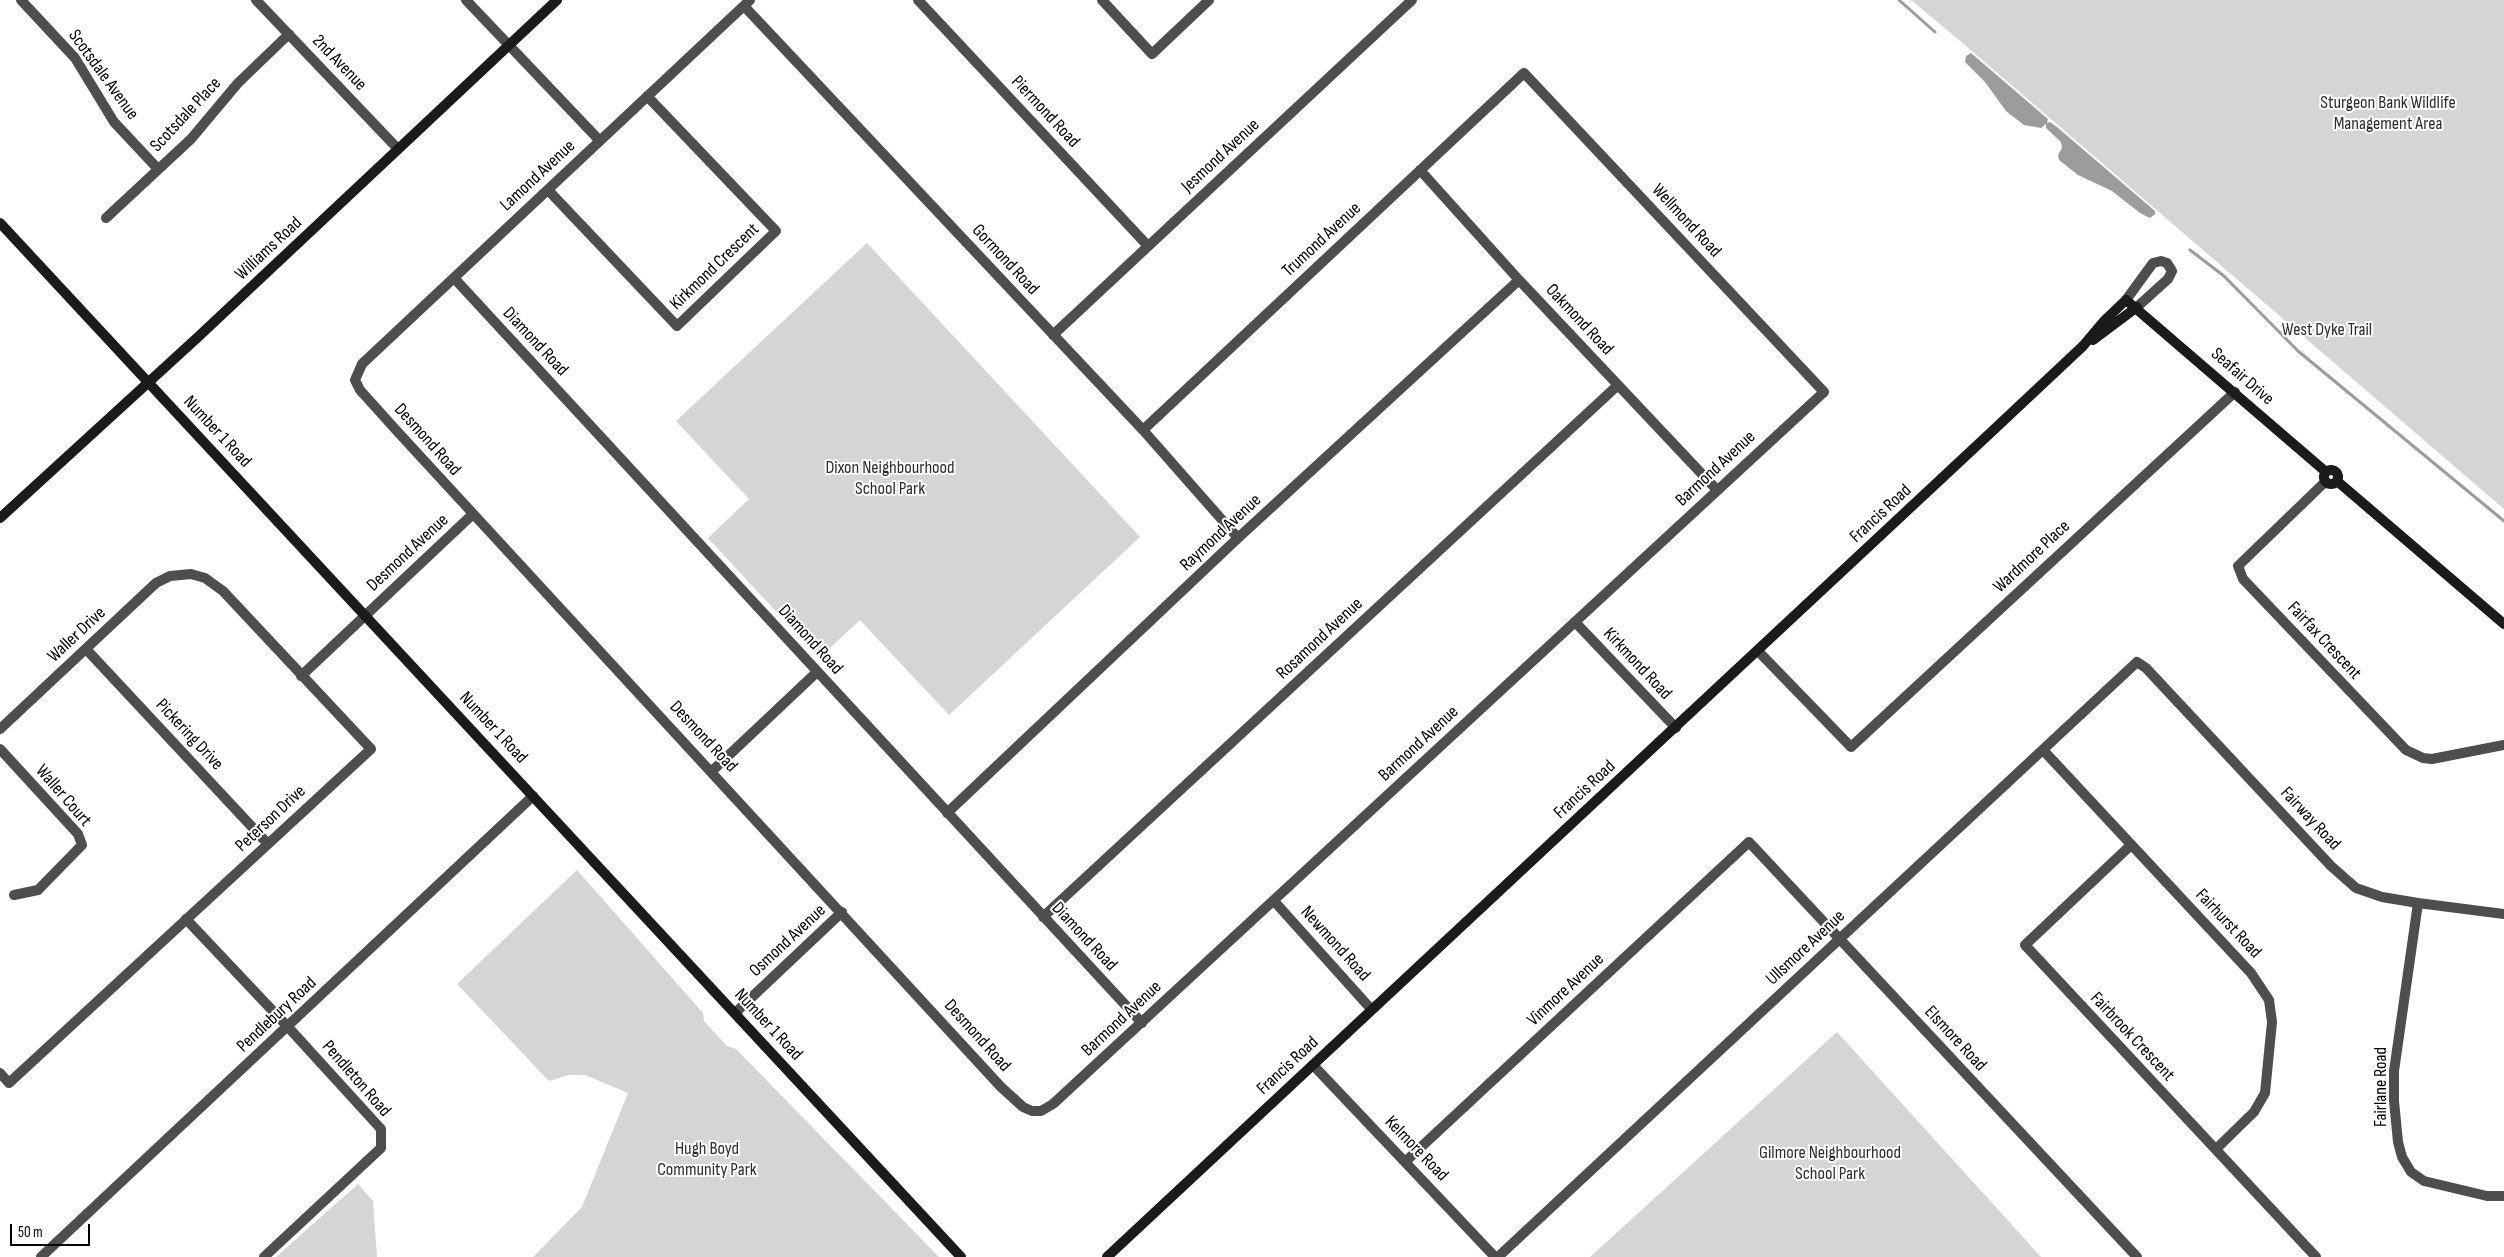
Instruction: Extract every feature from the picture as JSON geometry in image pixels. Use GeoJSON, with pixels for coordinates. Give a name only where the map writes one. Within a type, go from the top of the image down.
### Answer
{"type":"FeatureCollection","features":[{"type":"Feature","properties":{"kind":"street","name":"Scotsdale Avenue"},"geometry":{"type":"LineString","coordinates":[[21,0],[75,58],[114,122],[158,169]]}},
{"type":"Feature","properties":{"kind":"street","name":"2nd Avenue"},"geometry":{"type":"LineString","coordinates":[[256,0],[398,149]]}},
{"type":"Feature","properties":{"kind":"street"},"geometry":{"type":"LineString","coordinates":[[466,0],[600,141]]}},
{"type":"Feature","properties":{"kind":"street","name":"Williams Road"},"geometry":{"type":"LineString","coordinates":[[0,518],[558,0]]}},
{"type":"Feature","properties":{"kind":"street","name":"Piermond Road"},"geometry":{"type":"LineString","coordinates":[[918,0],[1148,246]]}},
{"type":"Feature","properties":{"kind":"street"},"geometry":{"type":"LineString","coordinates":[[1102,0],[1152,54],[1209,0]]}},
{"type":"Feature","properties":{"kind":"street","name":"Jesmond Avenue"},"geometry":{"type":"LineString","coordinates":[[1053,335],[1412,0]]}},
{"type":"Feature","properties":{"kind":"street","name":"Lamond Avenue"},"geometry":{"type":"LineString","coordinates":[[355,380],[362,364],[747,3]]}},
{"type":"Feature","properties":{"kind":"street","name":"Gormond Road"},"geometry":{"type":"LineString","coordinates":[[747,3],[1142,430],[1238,538]]}},
{"type":"Feature","properties":{"kind":"street","name":"Scotsdale Place"},"geometry":{"type":"LineString","coordinates":[[106,218],[200,129],[244,76],[289,34]]}},
{"type":"Feature","properties":{"kind":"street","name":"Trumond Avenue"},"geometry":{"type":"LineString","coordinates":[[1142,430],[1524,73]]}},
{"type":"Feature","properties":{"kind":"street","name":"Wellmond Road"},"geometry":{"type":"LineString","coordinates":[[1524,73],[1824,392]]}},
{"type":"Feature","properties":{"kind":"street","name":"Kirkmond Crescent"},"geometry":{"type":"LineString","coordinates":[[548,190],[677,326],[776,231],[647,96]]}},
{"type":"Feature","properties":{"kind":"street","name":"Oakmond Road"},"geometry":{"type":"LineString","coordinates":[[1420,170],[1519,280],[1717,490]]}},
{"type":"Feature","properties":{"kind":"street","name":"Number 1 Road"},"geometry":{"type":"LineString","coordinates":[[0,223],[149,381],[961,1257]]}},
{"type":"Feature","properties":{"kind":"street","name":"Francis Road"},"geometry":{"type":"LineString","coordinates":[[1107,1257],[1371,1009],[1676,728],[2083,346],[2105,320],[2126,300],[2153,263],[2161,260],[2167,263],[2172,271],[2168,279],[2112,327],[2083,346]]}},
{"type":"Feature","properties":{"kind":"street","name":"Diamond Road"},"geometry":{"type":"LineString","coordinates":[[454,278],[1142,1023]]}},
{"type":"Feature","properties":{"kind":"street","name":"Raymond Avenue"},"geometry":{"type":"LineString","coordinates":[[947,813],[1238,538],[1519,280]]}},
{"type":"Feature","properties":{"kind":"street","name":"Seafair Drive"},"geometry":{"type":"LineString","coordinates":[[2126,300],[2137,307],[2235,392],[2325,477]]}},
{"type":"Feature","properties":{"kind":"street","name":"Desmond Road"},"geometry":{"type":"LineString","coordinates":[[355,380],[360,390],[473,514],[1002,1087],[1016,1101],[1032,1111]]}},
{"type":"Feature","properties":{"kind":"street","name":"Rosamond Avenue"},"geometry":{"type":"LineString","coordinates":[[1043,918],[1618,385]]}},
{"type":"Feature","properties":{"kind":"street","name":"Barmond Avenue"},"geometry":{"type":"LineString","coordinates":[[1032,1111],[1041,1111],[1053,1104],[1824,392]]}},
{"type":"Feature","properties":{"kind":"street","name":"Wardmore Place"},"geometry":{"type":"LineString","coordinates":[[1758,651],[1851,747],[2235,392]]}},
{"type":"Feature","properties":{"kind":"street"},"geometry":{"type":"LineString","coordinates":[[2325,477],[2331,484],[2337,481],[2504,624]]}},
{"type":"Feature","properties":{"kind":"street","name":"Fairfax Crescent"},"geometry":{"type":"LineString","coordinates":[[2325,477],[2238,566],[2243,579],[2406,750],[2423,758],[2432,759],[2504,745]]}},
{"type":"Feature","properties":{"kind":"street","name":"Desmond Avenue"},"geometry":{"type":"LineString","coordinates":[[302,676],[473,514]]}},
{"type":"Feature","properties":{"kind":"street","name":"Waller Drive"},"geometry":{"type":"LineString","coordinates":[[0,729],[156,583],[170,576],[182,574]]}},
{"type":"Feature","properties":{"kind":"street","name":"Peterson Drive"},"geometry":{"type":"LineString","coordinates":[[0,1073],[9,1083],[371,749],[216,585],[198,576],[182,574]]}},
{"type":"Feature","properties":{"kind":"street","name":"Kirkmond Road"},"geometry":{"type":"LineString","coordinates":[[1574,622],[1676,728]]}},
{"type":"Feature","properties":{"kind":"street","name":"Pickering Drive"},"geometry":{"type":"LineString","coordinates":[[86,649],[268,844]]}},
{"type":"Feature","properties":{"kind":"street","name":"Ullsmore Avenue"},"geometry":{"type":"LineString","coordinates":[[1497,1257],[2137,662]]}},
{"type":"Feature","properties":{"kind":"street","name":"Fairway Road"},"geometry":{"type":"LineString","coordinates":[[2137,662],[2146,668],[2345,879],[2368,893],[2418,903],[2504,914]]}},
{"type":"Feature","properties":{"kind":"street"},"geometry":{"type":"LineString","coordinates":[[712,771],[817,672]]}},
{"type":"Feature","properties":{"kind":"street","name":"Waller Court"},"geometry":{"type":"LineString","coordinates":[[0,749],[78,834],[82,845],[38,890],[14,896]]}},
{"type":"Feature","properties":{"kind":"street","name":"Fairhurst Road"},"geometry":{"type":"LineString","coordinates":[[2043,750],[2252,973],[2269,1000],[2272,1022],[2265,1093],[2254,1112],[2216,1149]]}},
{"type":"Feature","properties":{"kind":"street","name":"Pendlebury Road"},"geometry":{"type":"LineString","coordinates":[[41,1257],[534,796]]}},
{"type":"Feature","properties":{"kind":"street","name":"Elsmore Road"},"geometry":{"type":"LineString","coordinates":[[1749,842],[2137,1257]]}},
{"type":"Feature","properties":{"kind":"street","name":"Vinmore Avenue"},"geometry":{"type":"LineString","coordinates":[[1406,1161],[1749,842]]}},
{"type":"Feature","properties":{"kind":"street","name":"Fairbrook Crescent"},"geometry":{"type":"LineString","coordinates":[[2131,845],[2024,945],[2316,1257]]}},
{"type":"Feature","properties":{"kind":"street","name":"Newmond Road"},"geometry":{"type":"LineString","coordinates":[[1274,901],[1371,1009]]}},
{"type":"Feature","properties":{"kind":"street","name":"Fairlane Road"},"geometry":{"type":"LineString","coordinates":[[2418,903],[2394,1071],[2394,1101],[2398,1142],[2402,1157],[2411,1172],[2424,1181],[2487,1196],[2504,1196]]}},
{"type":"Feature","properties":{"kind":"street","name":"Osmond Avenue"},"geometry":{"type":"LineString","coordinates":[[735,1013],[842,912]]}},
{"type":"Feature","properties":{"kind":"street","name":"Pendleton Road"},"geometry":{"type":"LineString","coordinates":[[186,919],[374,1120],[381,1129],[383,1137],[382,1148],[264,1257]]}},
{"type":"Feature","properties":{"kind":"street","name":"Kelmore Road"},"geometry":{"type":"LineString","coordinates":[[1313,1065],[1497,1257]]}},
{"type":"Feature","properties":{"kind":"green space"},"geometry":{"type":"Polygon","coordinates":[[[1911,0],[2504,0],[2504,509],[1959,40],[1911,0]]]}},
{"type":"Feature","properties":{"kind":"green space","name":"Dixon Neighbourhood School Park"},"geometry":{"type":"Polygon","coordinates":[[[867,243],[1140,537],[949,715],[860,620],[819,658],[708,538],[749,499],[676,421],[867,243]]]}},
{"type":"Feature","properties":{"kind":"green space","name":"Hugh Boyd Community Park"},"geometry":{"type":"Polygon","coordinates":[[[577,870],[703,1013],[704,1021],[727,1046],[736,1049],[939,1257],[533,1257],[582,1207],[628,1093],[585,1075],[569,1075],[549,1081],[457,984],[577,870]]]}},
{"type":"Feature","properties":{"kind":"green space","name":"Gilmore Neighbourhood School Park"},"geometry":{"type":"Polygon","coordinates":[[[1837,1032],[2041,1257],[1590,1257],[1837,1032]]]}},
{"type":"Feature","properties":{"kind":"green space"},"geometry":{"type":"Polygon","coordinates":[[[358,1184],[373,1201],[377,1257],[276,1257],[358,1184]]]}},
{"type":"Feature","properties":{"kind":"shaded area"},"geometry":{"type":"Polygon","coordinates":[[[1971,53],[2048,119],[2047,123],[2050,122],[2057,127],[2155,211],[2155,214],[2150,218],[2140,213],[2112,191],[2078,175],[2059,160],[2058,155],[2062,148],[2061,142],[2046,128],[2046,124],[2041,128],[2024,125],[2006,111],[1985,82],[1965,62],[1966,56],[1971,53]]]}},
{"type":"Feature","properties":{"kind":"waterway"},"geometry":{"type":"LineString","coordinates":[[1899,0],[1935,32]]}},
{"type":"Feature","properties":{"kind":"waterway"},"geometry":{"type":"LineString","coordinates":[[2190,250],[2224,276],[2298,351],[2504,521]]}},
{"type":"Feature","properties":{"kind":"park label","name":"Sturgeon Bank Wildlife Management Area"},"geometry":{"type":"Point","coordinates":[2388,113]}},
{"type":"Feature","properties":{"kind":"park label","name":"West Dyke Trail"},"geometry":{"type":"Point","coordinates":[2327,330]}}]}
